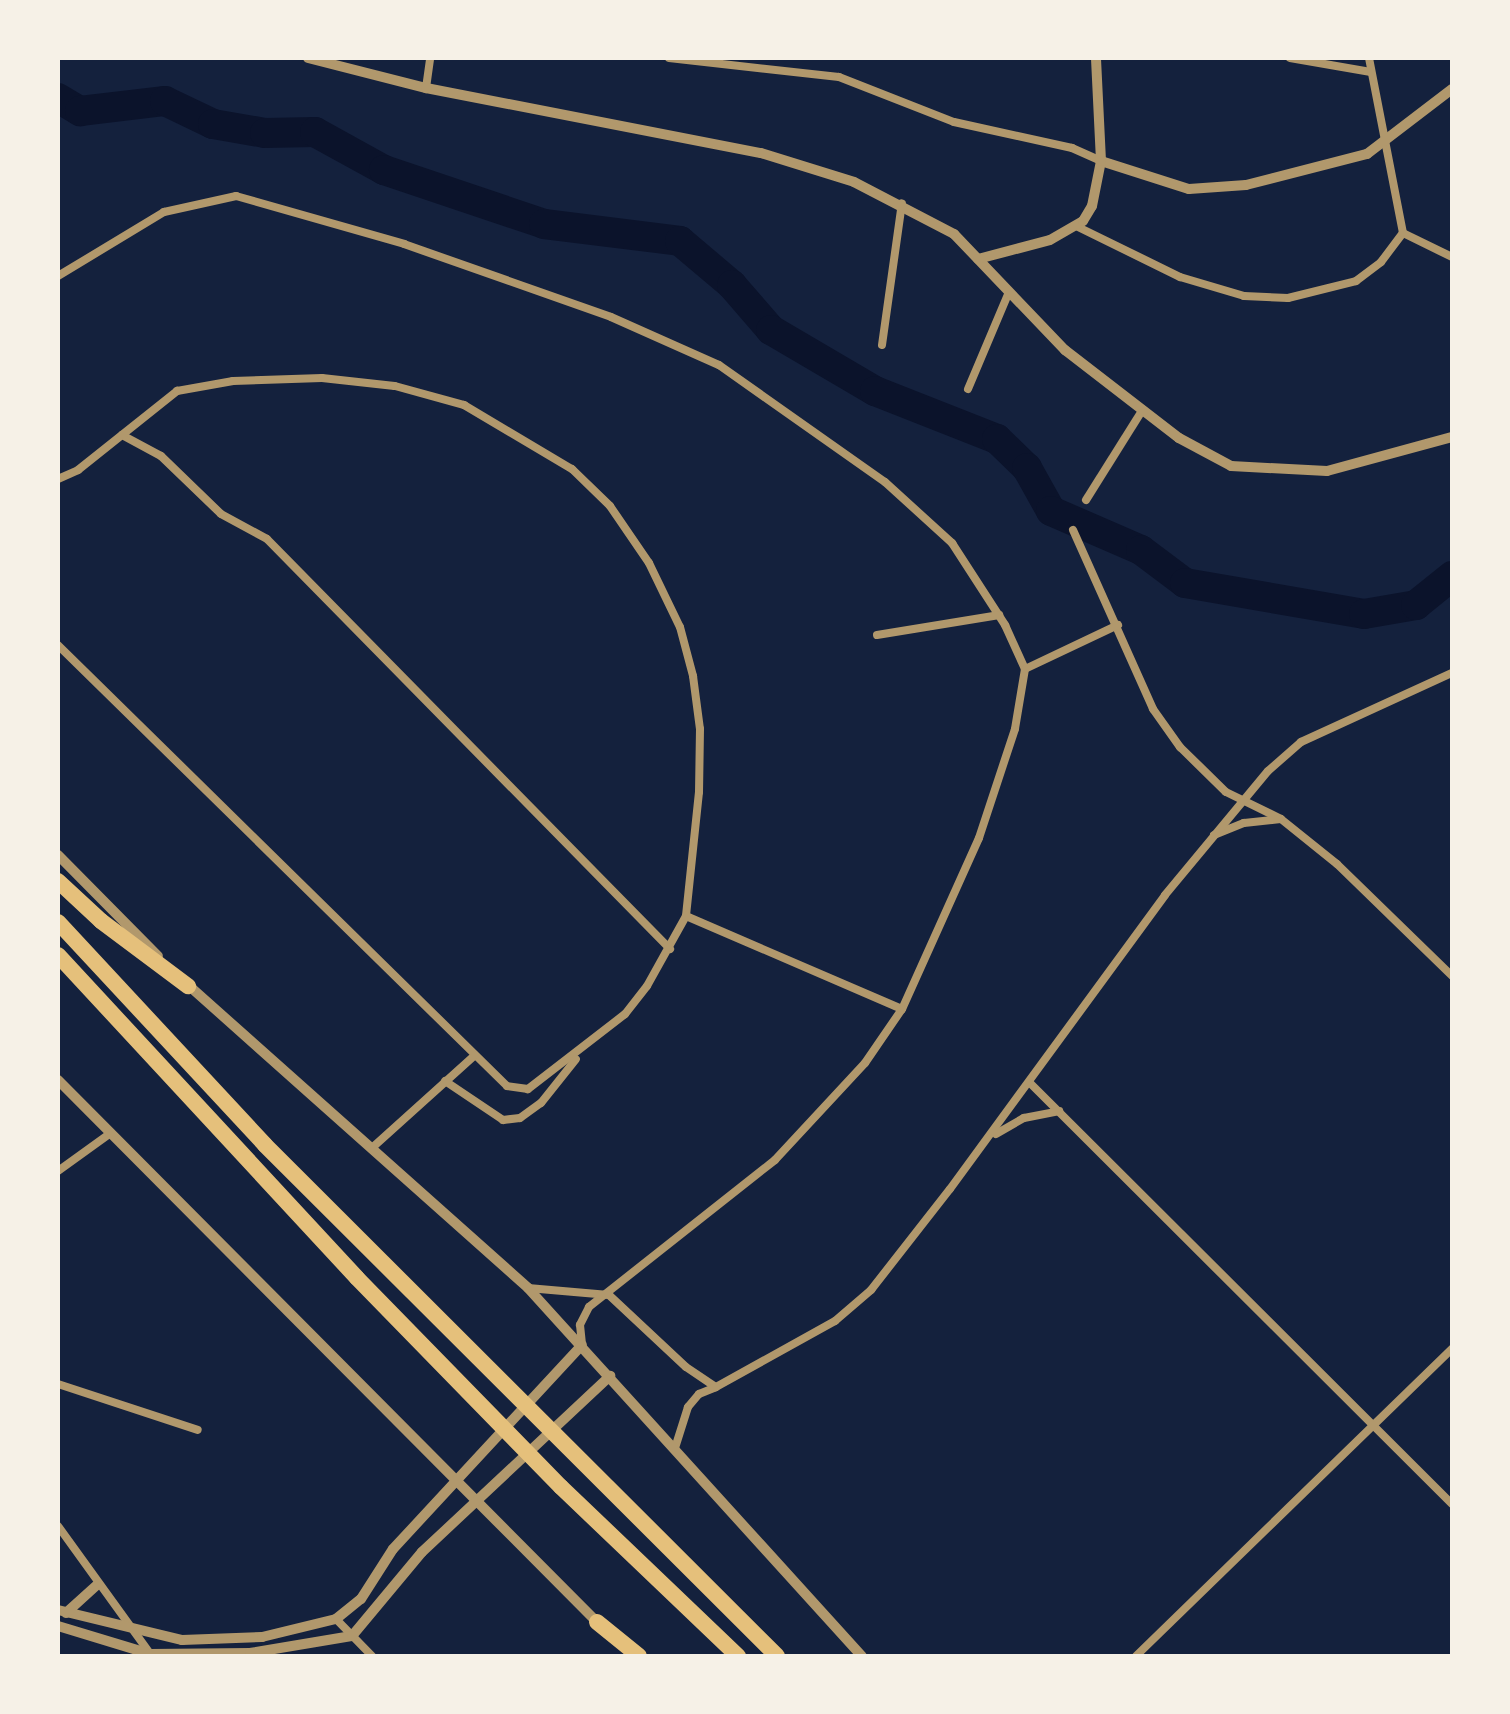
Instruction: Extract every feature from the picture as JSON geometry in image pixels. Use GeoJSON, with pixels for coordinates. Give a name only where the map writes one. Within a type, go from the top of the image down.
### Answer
{"type":"FeatureCollection","features":[{"type":"Feature","properties":{"kind":"highway"},"geometry":{"type":"LineString","coordinates":[[58,881],[118,935],[188,986]]}},
{"type":"Feature","properties":{"kind":"highway"},"geometry":{"type":"LineString","coordinates":[[58,922],[265,1145],[489,1372],[777,1656]]}},
{"type":"Feature","properties":{"kind":"highway"},"geometry":{"type":"LineString","coordinates":[[58,955],[346,1267],[561,1487],[738,1656]]}},
{"type":"Feature","properties":{"kind":"highway"},"geometry":{"type":"LineString","coordinates":[[597,1622],[639,1656]]}},
{"type":"Feature","properties":{"kind":"street"},"geometry":{"type":"LineString","coordinates":[[308,58],[426,88],[816,166],[902,203],[954,234],[1065,350],[1212,459],[1255,471],[1327,471],[1452,437]]}},
{"type":"Feature","properties":{"kind":"street"},"geometry":{"type":"LineString","coordinates":[[426,88],[430,58]]}},
{"type":"Feature","properties":{"kind":"street"},"geometry":{"type":"LineString","coordinates":[[669,58],[839,77],[954,122],[1072,148],[1166,183],[1210,189],[1337,165],[1385,140],[1452,89]]}},
{"type":"Feature","properties":{"kind":"street"},"geometry":{"type":"LineString","coordinates":[[978,259],[1030,248],[1076,226],[1092,206],[1101,161],[1096,58]]}},
{"type":"Feature","properties":{"kind":"street"},"geometry":{"type":"LineString","coordinates":[[1290,58],[1371,72]]}},
{"type":"Feature","properties":{"kind":"street"},"geometry":{"type":"LineString","coordinates":[[1076,226],[1180,277],[1255,298],[1325,292],[1356,281],[1381,262],[1403,233],[1369,58]]}},
{"type":"Feature","properties":{"kind":"street"},"geometry":{"type":"LineString","coordinates":[[58,276],[164,212],[236,196],[404,244],[611,317],[719,365],[885,482],[952,543],[999,615],[1025,669],[1015,729],[979,838],[902,1009],[865,1063],[775,1160],[584,1315],[582,1345],[393,1549],[361,1599],[336,1619],[262,1637],[182,1640],[134,1633],[62,1612]]}},
{"type":"Feature","properties":{"kind":"street"},"geometry":{"type":"LineString","coordinates":[[882,345],[902,203]]}},
{"type":"Feature","properties":{"kind":"street"},"geometry":{"type":"LineString","coordinates":[[1403,233],[1452,257]]}},
{"type":"Feature","properties":{"kind":"street"},"geometry":{"type":"LineString","coordinates":[[968,389],[1009,292]]}},
{"type":"Feature","properties":{"kind":"street"},"geometry":{"type":"LineString","coordinates":[[58,479],[122,435],[177,391],[233,381],[322,378],[395,386],[464,405],[572,469],[610,506],[649,563],[680,627],[693,676],[699,792],[686,916],[670,949],[625,1014],[582,1052],[528,1089],[507,1086],[58,645]]}},
{"type":"Feature","properties":{"kind":"street"},"geometry":{"type":"LineString","coordinates":[[1086,500],[1143,409]]}},
{"type":"Feature","properties":{"kind":"street"},"geometry":{"type":"LineString","coordinates":[[122,435],[161,456],[221,514],[267,539],[670,949]]}},
{"type":"Feature","properties":{"kind":"street"},"geometry":{"type":"LineString","coordinates":[[1073,530],[1153,709],[1169,733],[1209,779],[1281,819],[1337,864],[1452,976]]}},
{"type":"Feature","properties":{"kind":"street"},"geometry":{"type":"LineString","coordinates":[[877,635],[999,615]]}},
{"type":"Feature","properties":{"kind":"street"},"geometry":{"type":"LineString","coordinates":[[1025,669],[1118,625]]}},
{"type":"Feature","properties":{"kind":"street"},"geometry":{"type":"LineString","coordinates":[[675,1448],[688,1407],[699,1394],[801,1344],[871,1290],[1031,1084],[1210,837],[1243,797],[1301,742],[1452,673]]}},
{"type":"Feature","properties":{"kind":"street"},"geometry":{"type":"LineString","coordinates":[[1210,837],[1244,823],[1281,819]]}},
{"type":"Feature","properties":{"kind":"street"},"geometry":{"type":"LineString","coordinates":[[58,855],[188,986],[373,1147],[528,1288],[862,1656]]}},
{"type":"Feature","properties":{"kind":"street"},"geometry":{"type":"LineString","coordinates":[[686,916],[902,1009]]}},
{"type":"Feature","properties":{"kind":"street"},"geometry":{"type":"LineString","coordinates":[[445,1081],[503,1120],[520,1118],[541,1103],[582,1052]]}},
{"type":"Feature","properties":{"kind":"street"},"geometry":{"type":"LineString","coordinates":[[373,1147],[475,1055]]}},
{"type":"Feature","properties":{"kind":"street"},"geometry":{"type":"LineString","coordinates":[[58,1080],[108,1135],[480,1500],[631,1656]]}},
{"type":"Feature","properties":{"kind":"street"},"geometry":{"type":"LineString","coordinates":[[1031,1084],[1452,1504]]}},
{"type":"Feature","properties":{"kind":"street"},"geometry":{"type":"LineString","coordinates":[[989,1138],[1024,1118],[1059,1111]]}},
{"type":"Feature","properties":{"kind":"street"},"geometry":{"type":"LineString","coordinates":[[58,1171],[108,1135]]}},
{"type":"Feature","properties":{"kind":"street"},"geometry":{"type":"LineString","coordinates":[[528,1288],[609,1295],[686,1367],[716,1387]]}},
{"type":"Feature","properties":{"kind":"street"},"geometry":{"type":"LineString","coordinates":[[1139,1655],[1370,1424],[1452,1349]]}},
{"type":"Feature","properties":{"kind":"street"},"geometry":{"type":"LineString","coordinates":[[58,1626],[151,1655],[250,1653],[352,1636],[422,1552],[610,1376]]}},
{"type":"Feature","properties":{"kind":"street"},"geometry":{"type":"LineString","coordinates":[[58,1384],[198,1430]]}},
{"type":"Feature","properties":{"kind":"street"},"geometry":{"type":"LineString","coordinates":[[58,1526],[151,1655]]}},
{"type":"Feature","properties":{"kind":"street"},"geometry":{"type":"LineString","coordinates":[[62,1612],[98,1584]]}},
{"type":"Feature","properties":{"kind":"street"},"geometry":{"type":"LineString","coordinates":[[336,1619],[372,1656]]}},
{"type":"Feature","properties":{"kind":"waterway"},"geometry":{"type":"LineString","coordinates":[[58,98],[80,111],[165,101],[213,124],[265,133],[315,132],[384,170],[544,224],[680,241],[732,285],[771,330],[875,391],[997,439],[1027,468],[1051,511],[1141,550],[1185,583],[1364,614],[1416,605],[1452,576]]}}]}
